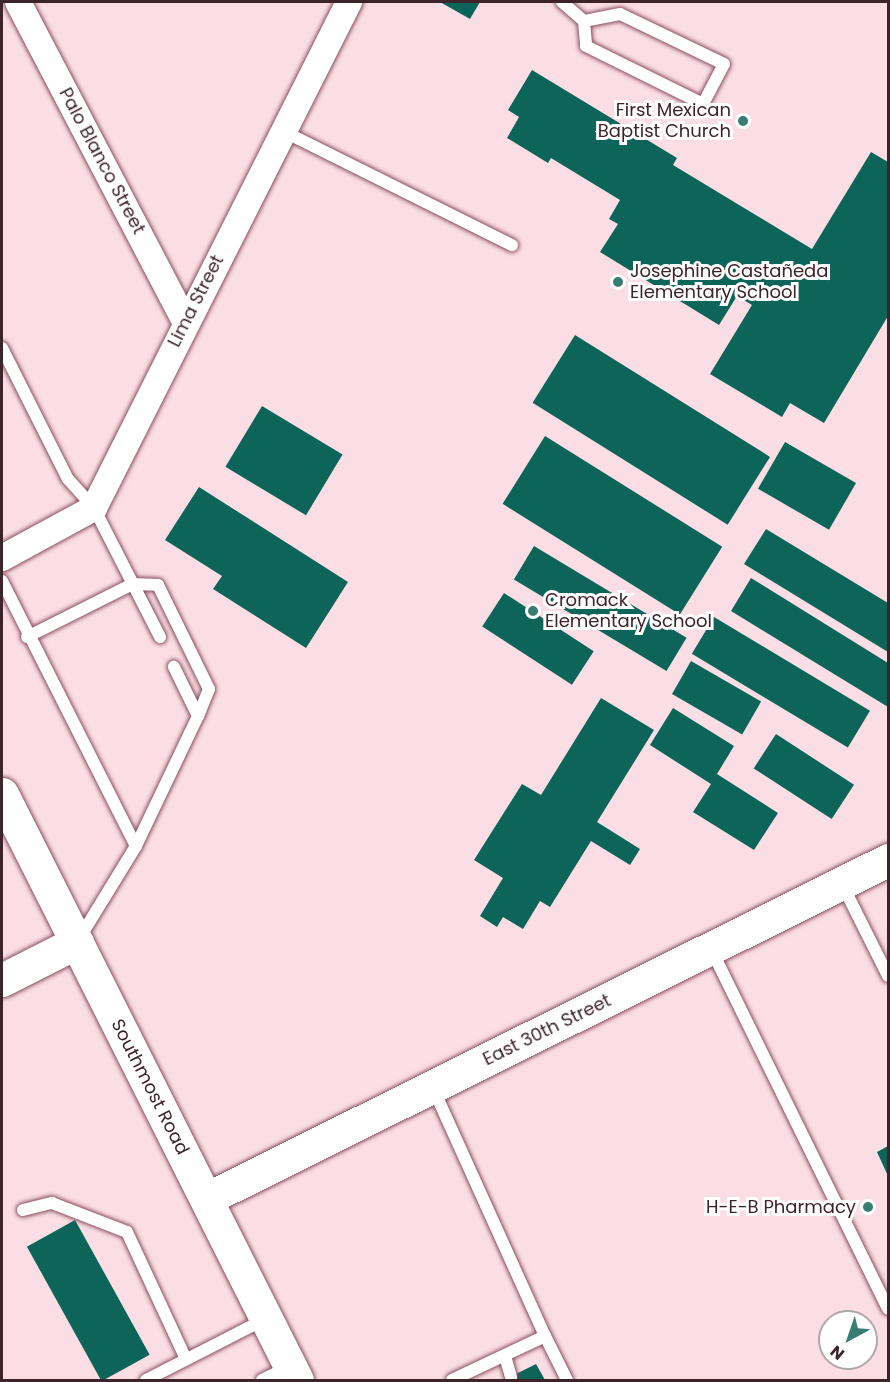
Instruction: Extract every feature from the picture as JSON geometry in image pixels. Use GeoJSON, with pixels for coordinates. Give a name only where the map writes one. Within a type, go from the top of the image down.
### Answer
{"type":"FeatureCollection","features":[{"type":"Feature","properties":{"kind":"street","name":"Palo Blanco Street"},"geometry":{"type":"LineString","coordinates":[[18,2],[185,321]]}},
{"type":"Feature","properties":{"kind":"street","name":"Lima Street"},"geometry":{"type":"LineString","coordinates":[[94,508],[185,321],[349,2]]}},
{"type":"Feature","properties":{"kind":"street"},"geometry":{"type":"LineString","coordinates":[[2,558],[94,508]]}},
{"type":"Feature","properties":{"kind":"street","name":"Southmost Road"},"geometry":{"type":"LineString","coordinates":[[2,794],[266,1318],[283,1376]]}},
{"type":"Feature","properties":{"kind":"street","name":"East 30th Street"},"geometry":{"type":"LineString","coordinates":[[206,1199],[888,860]]}},
{"type":"Feature","properties":{"kind":"street"},"geometry":{"type":"LineString","coordinates":[[2,980],[77,942]]}},
{"type":"Feature","properties":{"kind":"lane"},"geometry":{"type":"LineString","coordinates":[[562,2],[584,21],[586,46],[703,104],[724,64],[620,14],[584,21]]}},
{"type":"Feature","properties":{"kind":"lane"},"geometry":{"type":"LineString","coordinates":[[283,131],[513,245]]}},
{"type":"Feature","properties":{"kind":"lane"},"geometry":{"type":"LineString","coordinates":[[2,348],[68,480],[94,508],[160,637]]}},
{"type":"Feature","properties":{"kind":"lane"},"geometry":{"type":"LineString","coordinates":[[2,581],[27,637],[136,846]]}},
{"type":"Feature","properties":{"kind":"lane"},"geometry":{"type":"LineString","coordinates":[[27,637],[133,584],[158,585],[209,689],[136,846],[77,942]]}},
{"type":"Feature","properties":{"kind":"lane"},"geometry":{"type":"LineString","coordinates":[[174,667],[198,716]]}},
{"type":"Feature","properties":{"kind":"lane"},"geometry":{"type":"LineString","coordinates":[[842,883],[888,976]]}},
{"type":"Feature","properties":{"kind":"lane"},"geometry":{"type":"LineString","coordinates":[[711,948],[888,1309]]}},
{"type":"Feature","properties":{"kind":"lane"},"geometry":{"type":"LineString","coordinates":[[433,1086],[567,1380]]}},
{"type":"Feature","properties":{"kind":"lane"},"geometry":{"type":"LineString","coordinates":[[23,1210],[52,1203],[127,1232],[186,1359]]}},
{"type":"Feature","properties":{"kind":"lane"},"geometry":{"type":"LineString","coordinates":[[146,1380],[266,1318]]}},
{"type":"Feature","properties":{"kind":"lane"},"geometry":{"type":"LineString","coordinates":[[452,1380],[476,1375],[505,1356],[545,1336]]}},
{"type":"Feature","properties":{"kind":"lane"},"geometry":{"type":"LineString","coordinates":[[505,1356],[511,1377]]}},
{"type":"Feature","properties":{"kind":"building"},"geometry":{"type":"Polygon","coordinates":[[[440,2],[480,2],[470,19],[440,2]]]}},
{"type":"Feature","properties":{"kind":"building"},"geometry":{"type":"Polygon","coordinates":[[[532,70],[677,158],[673,165],[812,249],[871,152],[888,162],[888,316],[824,423],[790,403],[782,417],[710,374],[752,305],[737,296],[719,325],[600,252],[618,224],[609,219],[620,200],[551,158],[548,163],[507,138],[519,117],[508,110],[532,70]]]}},
{"type":"Feature","properties":{"kind":"building"},"geometry":{"type":"Polygon","coordinates":[[[575,335],[770,457],[728,525],[533,403],[575,335]]]}},
{"type":"Feature","properties":{"kind":"building"},"geometry":{"type":"Polygon","coordinates":[[[262,406],[343,454],[306,515],[225,467],[262,406]]]}},
{"type":"Feature","properties":{"kind":"building"},"geometry":{"type":"Polygon","coordinates":[[[545,436],[722,547],[680,615],[503,504],[545,436]]]}},
{"type":"Feature","properties":{"kind":"building"},"geometry":{"type":"Polygon","coordinates":[[[785,442],[856,483],[829,530],[758,489],[785,442]]]}},
{"type":"Feature","properties":{"kind":"building"},"geometry":{"type":"Polygon","coordinates":[[[199,487],[348,582],[306,648],[213,589],[222,576],[165,540],[199,487]]]}},
{"type":"Feature","properties":{"kind":"building"},"geometry":{"type":"Polygon","coordinates":[[[766,529],[888,603],[888,652],[744,564],[766,529]]]}},
{"type":"Feature","properties":{"kind":"building"},"geometry":{"type":"Polygon","coordinates":[[[534,546],[687,638],[666,671],[514,579],[534,546]]]}},
{"type":"Feature","properties":{"kind":"building"},"geometry":{"type":"Polygon","coordinates":[[[751,578],[888,663],[888,707],[731,611],[751,578]]]}},
{"type":"Feature","properties":{"kind":"building"},"geometry":{"type":"Polygon","coordinates":[[[504,593],[594,651],[572,685],[482,627],[504,593]]]}},
{"type":"Feature","properties":{"kind":"building"},"geometry":{"type":"Polygon","coordinates":[[[714,617],[870,711],[848,748],[692,654],[714,617]]]}},
{"type":"Feature","properties":{"kind":"building"},"geometry":{"type":"Polygon","coordinates":[[[691,661],[761,702],[742,734],[672,694],[691,661]]]}},
{"type":"Feature","properties":{"kind":"building"},"geometry":{"type":"Polygon","coordinates":[[[601,698],[654,730],[597,822],[640,849],[630,865],[591,841],[550,907],[540,901],[523,929],[503,917],[497,927],[480,916],[503,878],[474,860],[522,784],[541,795],[601,698]]]}},
{"type":"Feature","properties":{"kind":"building"},"geometry":{"type":"Polygon","coordinates":[[[673,708],[734,746],[717,774],[778,813],[754,850],[693,812],[711,784],[650,745],[673,708]]]}},
{"type":"Feature","properties":{"kind":"building"},"geometry":{"type":"Polygon","coordinates":[[[776,734],[854,785],[832,819],[754,768],[776,734]]]}},
{"type":"Feature","properties":{"kind":"building"},"geometry":{"type":"Polygon","coordinates":[[[888,1146],[888,1176],[877,1152],[888,1146]]]}},
{"type":"Feature","properties":{"kind":"building"},"geometry":{"type":"Polygon","coordinates":[[[75,1220],[150,1355],[101,1380],[27,1247],[75,1220]]]}},
{"type":"Feature","properties":{"kind":"building"},"geometry":{"type":"Polygon","coordinates":[[[536,1364],[545,1380],[504,1380],[536,1364]]]}},
{"type":"Feature","properties":{"kind":"place","name":"First Mexican Baptist Church"},"geometry":{"type":"Point","coordinates":[743,121]}},
{"type":"Feature","properties":{"kind":"place","name":"Josephine Castañeda Elementary School"},"geometry":{"type":"Point","coordinates":[618,282]}},
{"type":"Feature","properties":{"kind":"place","name":"Cromack Elementary School"},"geometry":{"type":"Point","coordinates":[533,611]}},
{"type":"Feature","properties":{"kind":"place","name":"H-E-B Pharmacy"},"geometry":{"type":"Point","coordinates":[868,1207]}}]}
